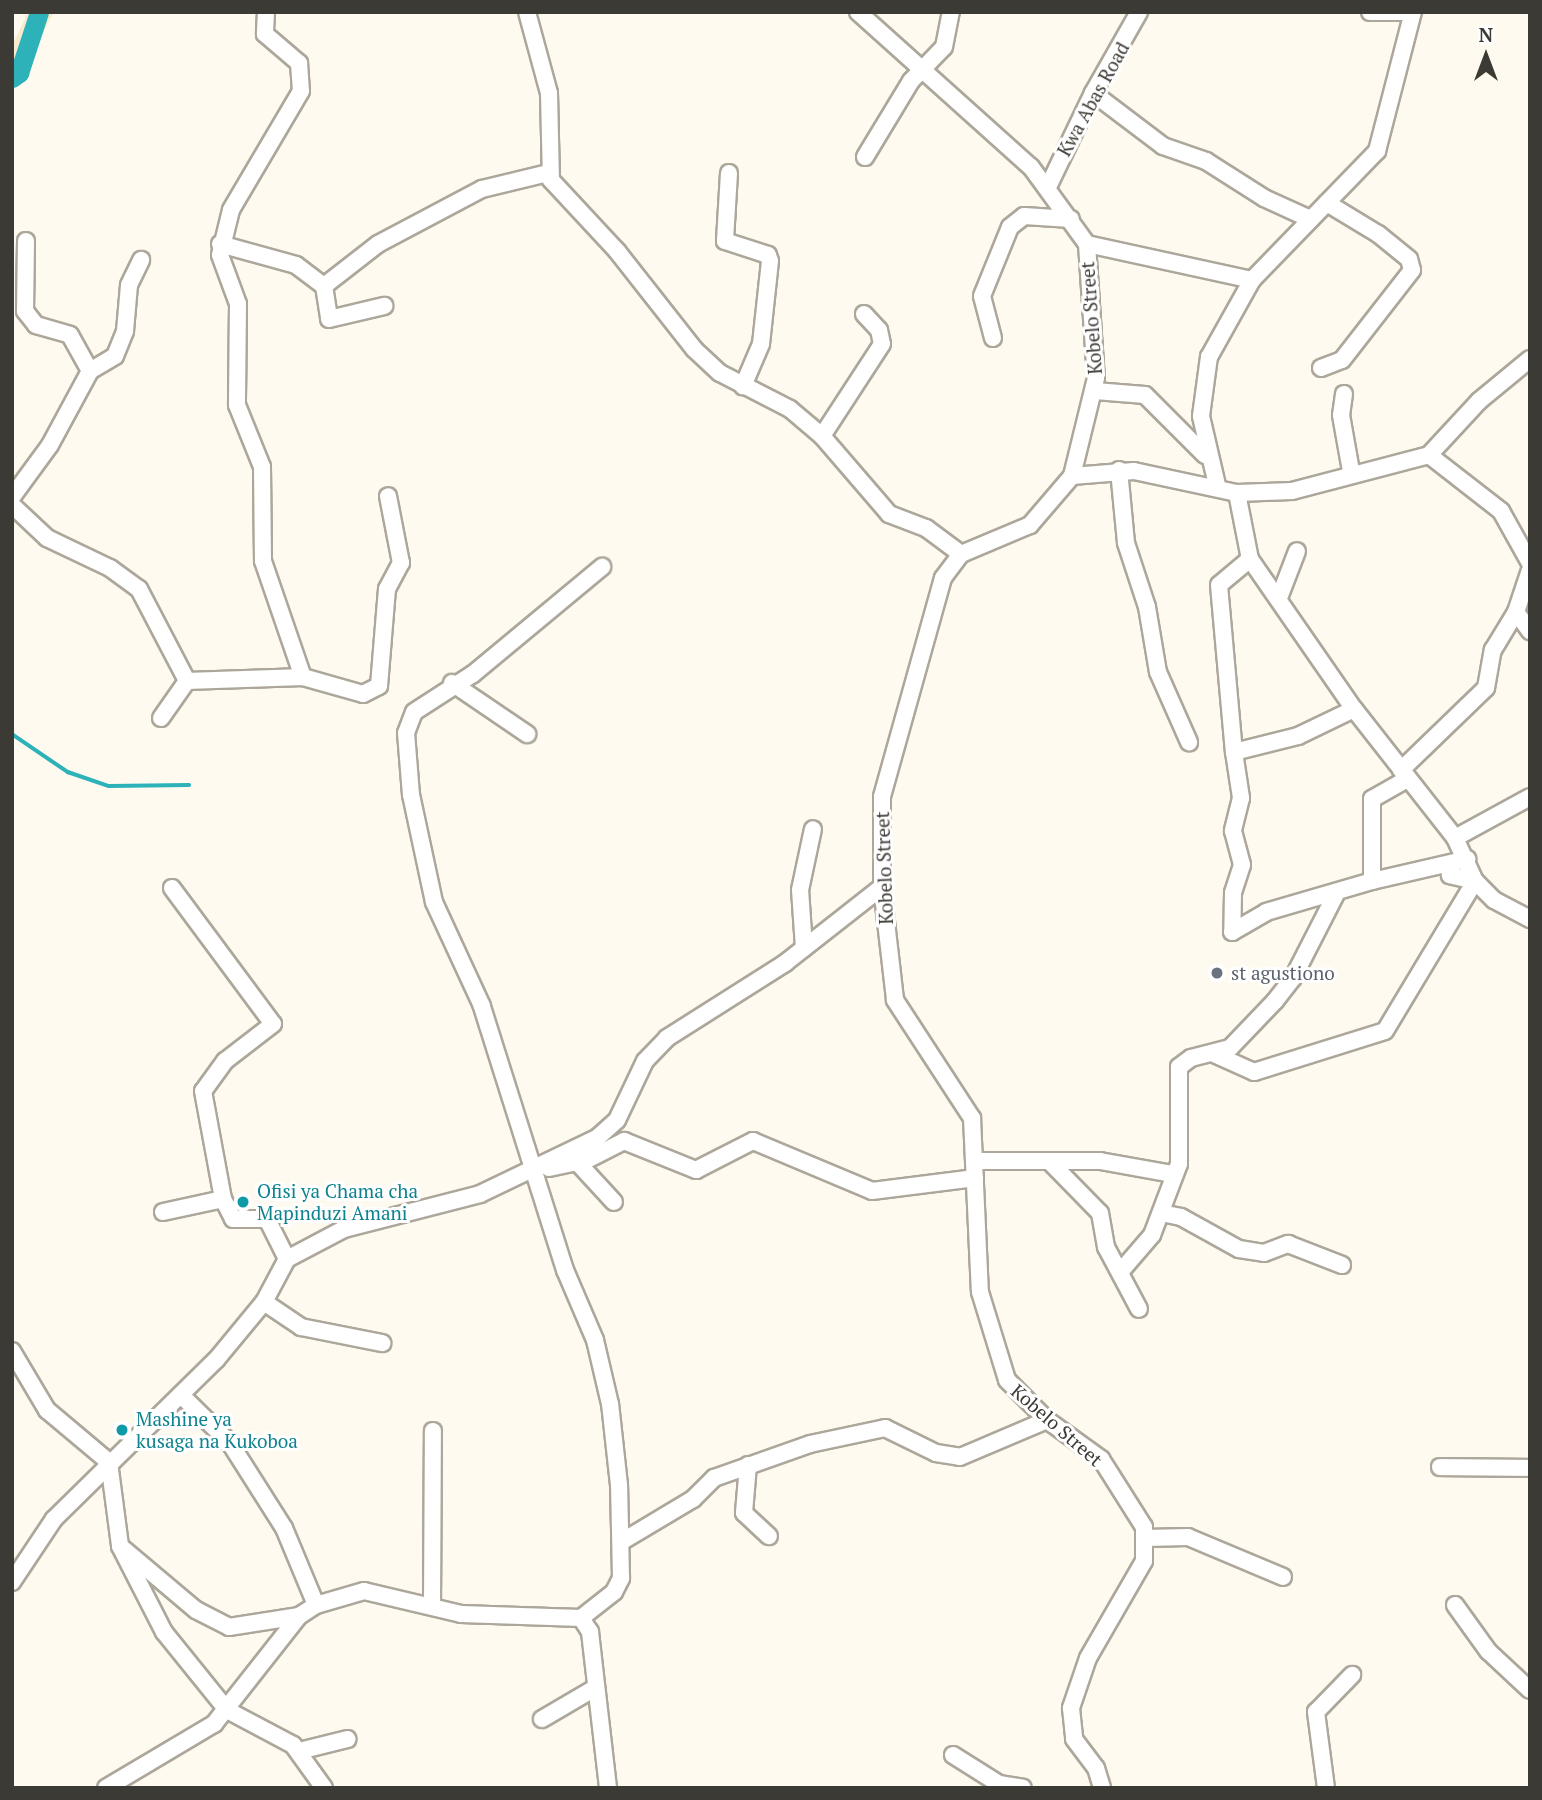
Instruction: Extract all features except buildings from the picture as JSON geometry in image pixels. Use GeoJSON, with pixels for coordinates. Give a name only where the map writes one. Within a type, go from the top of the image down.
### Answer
{"type":"FeatureCollection","features":[{"type":"Feature","properties":{"kind":"street"},"geometry":{"type":"LineString","coordinates":[[266,12],[265,34],[299,63],[301,92],[246,179],[220,244],[238,304],[237,405],[262,467],[263,561],[303,677]]}},
{"type":"Feature","properties":{"kind":"street"},"geometry":{"type":"LineString","coordinates":[[527,12],[549,93],[548,173],[694,349],[743,386],[790,409],[822,436],[889,514],[926,528],[961,554]]}},
{"type":"Feature","properties":{"kind":"street","name":"Kobelo Street"},"geometry":{"type":"LineString","coordinates":[[858,12],[926,68],[1048,187],[1087,244],[1094,391],[1072,476],[1030,525],[961,554],[934,597],[886,775],[883,887],[895,1000],[966,1105],[973,1125],[980,1292],[998,1357],[1015,1392],[1047,1420],[1101,1459],[1144,1527],[1145,1538]]}},
{"type":"Feature","properties":{"kind":"street"},"geometry":{"type":"LineString","coordinates":[[865,157],[911,80],[926,68],[944,47],[951,12]]}},
{"type":"Feature","properties":{"kind":"street","name":"Kwa Abas Road"},"geometry":{"type":"LineString","coordinates":[[1048,187],[1093,93],[1139,12]]}},
{"type":"Feature","properties":{"kind":"street"},"geometry":{"type":"LineString","coordinates":[[1370,12],[1406,12]]}},
{"type":"Feature","properties":{"kind":"street"},"geometry":{"type":"LineString","coordinates":[[1217,485],[1207,457],[1201,416],[1209,357],[1252,280],[1327,203],[1382,139],[1413,12]]}},
{"type":"Feature","properties":{"kind":"street"},"geometry":{"type":"LineString","coordinates":[[1093,93],[1163,146],[1206,161],[1264,198],[1310,219]]}},
{"type":"Feature","properties":{"kind":"street"},"geometry":{"type":"LineString","coordinates":[[324,286],[378,244],[482,189],[548,173]]}},
{"type":"Feature","properties":{"kind":"street"},"geometry":{"type":"LineString","coordinates":[[729,173],[724,241],[768,255],[770,261],[761,344],[743,386]]}},
{"type":"Feature","properties":{"kind":"street"},"geometry":{"type":"LineString","coordinates":[[1321,368],[1342,360],[1412,270],[1409,259],[1378,234],[1327,203]]}},
{"type":"Feature","properties":{"kind":"street"},"geometry":{"type":"LineString","coordinates":[[993,338],[982,296],[1010,227],[1024,216],[1071,219]]}},
{"type":"Feature","properties":{"kind":"street"},"geometry":{"type":"LineString","coordinates":[[26,241],[25,311],[36,325],[70,335],[90,371]]}},
{"type":"Feature","properties":{"kind":"street"},"geometry":{"type":"LineString","coordinates":[[220,244],[296,265],[324,286],[329,319],[384,306]]}},
{"type":"Feature","properties":{"kind":"street"},"geometry":{"type":"LineString","coordinates":[[1087,244],[1252,280]]}},
{"type":"Feature","properties":{"kind":"street"},"geometry":{"type":"LineString","coordinates":[[12,497],[50,445],[90,371],[115,356],[122,342],[127,294],[141,260]]}},
{"type":"Feature","properties":{"kind":"street"},"geometry":{"type":"LineString","coordinates":[[822,436],[882,344],[879,330],[864,314]]}},
{"type":"Feature","properties":{"kind":"street"},"geometry":{"type":"LineString","coordinates":[[1072,476],[1119,470],[1217,485],[1237,493],[1292,491],[1351,471],[1429,455],[1479,401],[1530,359]]}},
{"type":"Feature","properties":{"kind":"street"},"geometry":{"type":"LineString","coordinates":[[1094,391],[1146,395],[1207,457]]}},
{"type":"Feature","properties":{"kind":"street"},"geometry":{"type":"LineString","coordinates":[[1344,394],[1341,415],[1351,471]]}},
{"type":"Feature","properties":{"kind":"street"},"geometry":{"type":"LineString","coordinates":[[1429,455],[1501,511],[1530,563]]}},
{"type":"Feature","properties":{"kind":"street"},"geometry":{"type":"LineString","coordinates":[[1119,470],[1126,543],[1147,607],[1158,672],[1189,742]]}},
{"type":"Feature","properties":{"kind":"street"},"geometry":{"type":"LineString","coordinates":[[1237,493],[1250,559],[1354,709],[1455,838],[1471,869],[1494,900],[1530,919]]}},
{"type":"Feature","properties":{"kind":"street"},"geometry":{"type":"LineString","coordinates":[[187,681],[303,677],[363,694],[379,686],[387,589],[401,563],[388,496]]}},
{"type":"Feature","properties":{"kind":"street"},"geometry":{"type":"LineString","coordinates":[[12,505],[47,538],[110,568],[139,589],[187,681]]}},
{"type":"Feature","properties":{"kind":"street"},"geometry":{"type":"LineString","coordinates":[[1279,598],[1297,551]]}},
{"type":"Feature","properties":{"kind":"street"},"geometry":{"type":"LineString","coordinates":[[1250,559],[1219,585],[1234,752],[1241,798],[1233,831],[1242,865],[1231,931],[1266,912],[1336,894],[1372,881],[1471,869]]}},
{"type":"Feature","properties":{"kind":"street"},"geometry":{"type":"LineString","coordinates":[[106,1788],[205,1731],[227,1710],[299,1616],[316,1605],[372,1591],[461,1614],[581,1618],[618,1588],[621,1542],[618,1474],[598,1350],[482,1006],[434,902],[411,795],[406,733],[414,712],[452,683],[473,674],[602,567]]}},
{"type":"Feature","properties":{"kind":"street"},"geometry":{"type":"LineString","coordinates":[[1372,881],[1372,799],[1404,774],[1480,696],[1490,680],[1493,650],[1516,612],[1530,570]]}},
{"type":"Feature","properties":{"kind":"street"},"geometry":{"type":"LineString","coordinates":[[1516,612],[1530,631]]}},
{"type":"Feature","properties":{"kind":"street"},"geometry":{"type":"LineString","coordinates":[[161,718],[187,681]]}},
{"type":"Feature","properties":{"kind":"street"},"geometry":{"type":"LineString","coordinates":[[452,683],[527,734]]}},
{"type":"Feature","properties":{"kind":"street"},"geometry":{"type":"LineString","coordinates":[[1234,752],[1298,736],[1354,709]]}},
{"type":"Feature","properties":{"kind":"street"},"geometry":{"type":"LineString","coordinates":[[1455,838],[1530,796]]}},
{"type":"Feature","properties":{"kind":"street"},"geometry":{"type":"LineString","coordinates":[[804,948],[800,890],[813,829]]}},
{"type":"Feature","properties":{"kind":"street"},"geometry":{"type":"LineString","coordinates":[[1214,1054],[1254,1072],[1385,1031],[1471,869]]}},
{"type":"Feature","properties":{"kind":"street"},"geometry":{"type":"LineString","coordinates":[[1443,871],[1471,869]]}},
{"type":"Feature","properties":{"kind":"street"},"geometry":{"type":"LineString","coordinates":[[12,1582],[40,1536],[109,1462],[183,1397],[264,1302],[287,1259],[344,1229],[480,1194],[597,1138],[617,1120],[645,1060],[667,1038],[804,948],[883,887]]}},
{"type":"Feature","properties":{"kind":"street"},"geometry":{"type":"LineString","coordinates":[[172,888],[273,1024],[225,1061],[203,1091],[223,1199],[233,1219],[267,1219],[287,1259]]}},
{"type":"Feature","properties":{"kind":"street"},"geometry":{"type":"LineString","coordinates":[[1121,1271],[1152,1235],[1172,1174],[1179,1164],[1177,1073],[1182,1062],[1230,1048],[1293,978],[1336,894]]}},
{"type":"Feature","properties":{"kind":"street"},"geometry":{"type":"LineString","coordinates":[[536,1168],[578,1163],[624,1141],[696,1170],[753,1141],[872,1192],[975,1170],[1050,1162],[1100,1161],[1172,1174]]}},
{"type":"Feature","properties":{"kind":"street"},"geometry":{"type":"LineString","coordinates":[[1050,1162],[1091,1200],[1106,1247],[1139,1309]]}},
{"type":"Feature","properties":{"kind":"street"},"geometry":{"type":"LineString","coordinates":[[578,1163],[614,1202]]}},
{"type":"Feature","properties":{"kind":"street"},"geometry":{"type":"LineString","coordinates":[[163,1213],[223,1199]]}},
{"type":"Feature","properties":{"kind":"street"},"geometry":{"type":"LineString","coordinates":[[1161,1213],[1181,1217],[1253,1253],[1288,1244],[1342,1265]]}},
{"type":"Feature","properties":{"kind":"street"},"geometry":{"type":"LineString","coordinates":[[264,1302],[301,1327],[382,1343]]}},
{"type":"Feature","properties":{"kind":"street"},"geometry":{"type":"LineString","coordinates":[[12,1352],[47,1410],[109,1462],[120,1546],[164,1632],[227,1710],[299,1751],[324,1788]]}},
{"type":"Feature","properties":{"kind":"street"},"geometry":{"type":"LineString","coordinates":[[183,1397],[230,1443],[284,1528],[316,1605]]}},
{"type":"Feature","properties":{"kind":"street"},"geometry":{"type":"LineString","coordinates":[[621,1542],[693,1499],[714,1478],[810,1444],[885,1428],[936,1453],[960,1457],[1047,1420]]}},
{"type":"Feature","properties":{"kind":"street"},"geometry":{"type":"LineString","coordinates":[[432,1606],[433,1431]]}},
{"type":"Feature","properties":{"kind":"street"},"geometry":{"type":"LineString","coordinates":[[748,1465],[744,1513],[769,1536]]}},
{"type":"Feature","properties":{"kind":"street"},"geometry":{"type":"LineString","coordinates":[[1440,1467],[1530,1468]]}},
{"type":"Feature","properties":{"kind":"street"},"geometry":{"type":"LineString","coordinates":[[1102,1788],[1096,1768],[1074,1739],[1071,1708],[1088,1658],[1144,1561],[1145,1538],[1188,1537],[1283,1577]]}},
{"type":"Feature","properties":{"kind":"street"},"geometry":{"type":"LineString","coordinates":[[120,1546],[196,1610],[229,1627],[299,1616]]}},
{"type":"Feature","properties":{"kind":"street"},"geometry":{"type":"LineString","coordinates":[[1455,1605],[1488,1651],[1530,1690]]}},
{"type":"Feature","properties":{"kind":"street"},"geometry":{"type":"LineString","coordinates":[[581,1618],[590,1632],[608,1788]]}},
{"type":"Feature","properties":{"kind":"street"},"geometry":{"type":"LineString","coordinates":[[1326,1788],[1316,1712],[1324,1699],[1352,1675]]}},
{"type":"Feature","properties":{"kind":"street"},"geometry":{"type":"LineString","coordinates":[[542,1719],[595,1688]]}},
{"type":"Feature","properties":{"kind":"street"},"geometry":{"type":"LineString","coordinates":[[299,1751],[348,1739]]}},
{"type":"Feature","properties":{"kind":"street"},"geometry":{"type":"LineString","coordinates":[[953,1755],[999,1784],[1023,1788]]}},
{"type":"Feature","properties":{"kind":"shaded area"},"geometry":{"type":"Polygon","coordinates":[[[28,12],[54,12],[12,89],[12,46],[28,12]]]}},
{"type":"Feature","properties":{"kind":"waterway"},"geometry":{"type":"LineString","coordinates":[[12,78],[19,73],[39,12]]}},
{"type":"Feature","properties":{"kind":"waterway"},"geometry":{"type":"LineString","coordinates":[[12,734],[68,772],[109,786],[189,785]]}},
{"type":"Feature","properties":{"kind":"place","name":"st agustiono"},"geometry":{"type":"Point","coordinates":[1217,973]}},
{"type":"Feature","properties":{"kind":"place","name":"Ofisi ya Chama cha Mapinduzi Amani"},"geometry":{"type":"Point","coordinates":[243,1202]}},
{"type":"Feature","properties":{"kind":"place","name":"Mashine ya kusaga na Kukoboa"},"geometry":{"type":"Point","coordinates":[122,1430]}}]}
